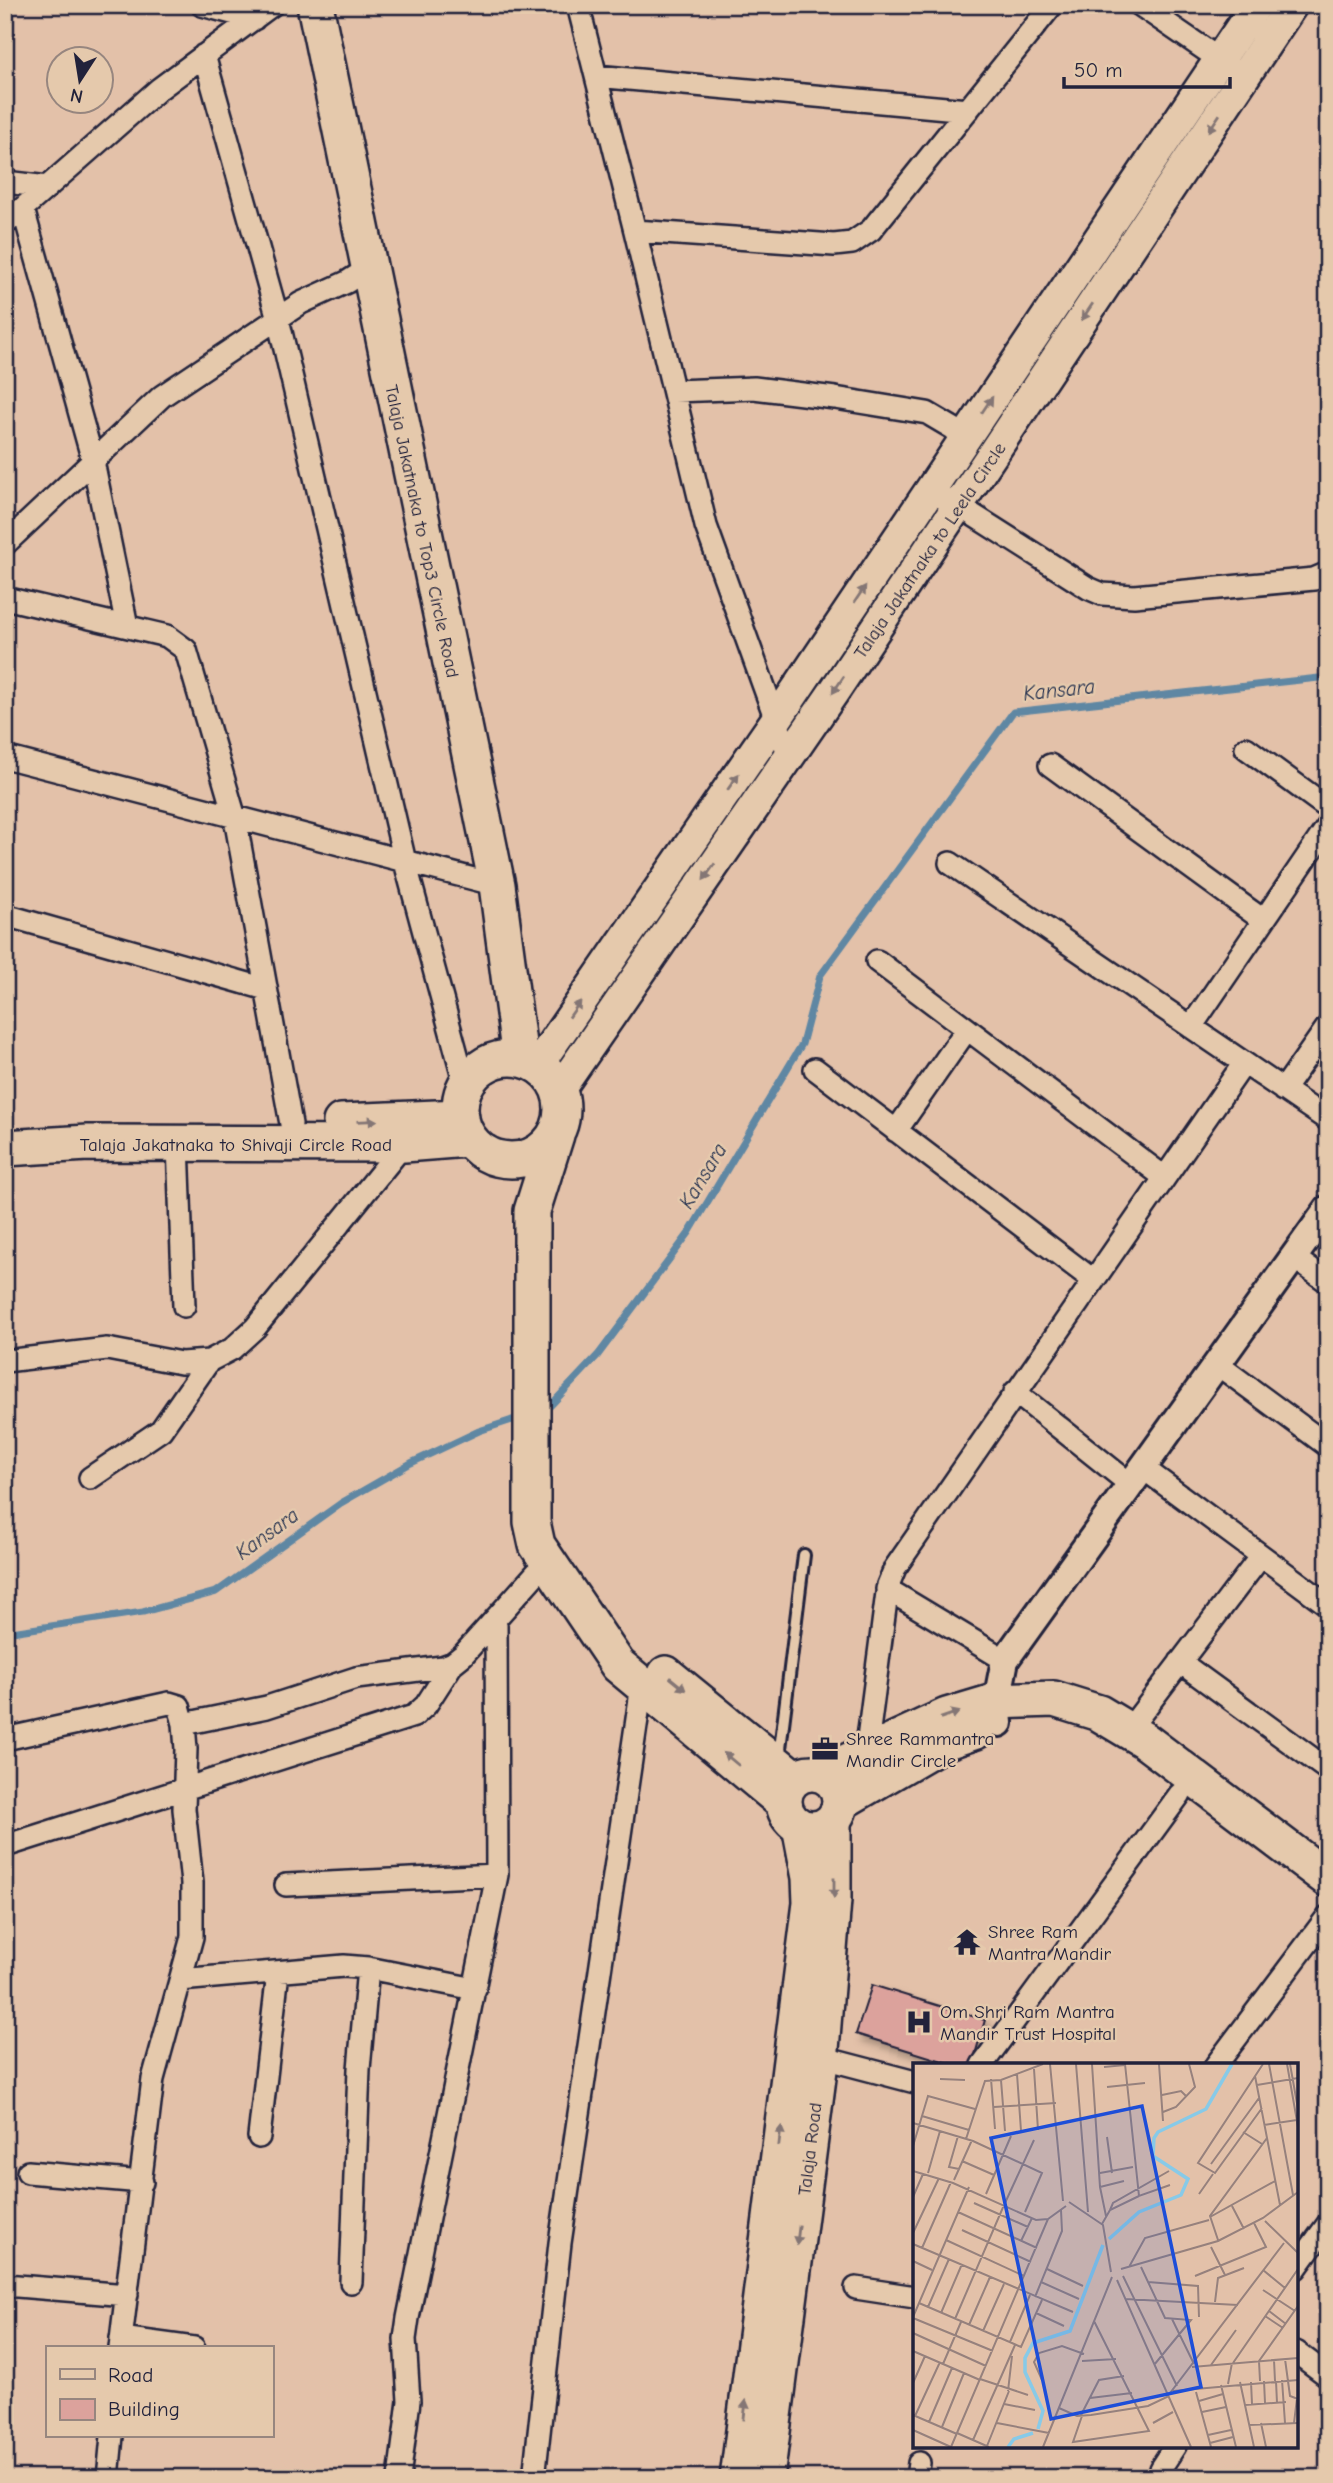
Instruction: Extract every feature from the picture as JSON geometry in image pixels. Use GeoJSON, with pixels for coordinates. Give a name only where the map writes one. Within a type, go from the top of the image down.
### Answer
{"type":"FeatureCollection","features":[{"type":"Feature","properties":{"kind":"highway","name":"Talaja Jakatnaka to Top3 Circle Road"},"geometry":{"type":"LineString","coordinates":[[315,5],[497,886],[539,1071]]}},
{"type":"Feature","properties":{"kind":"highway"},"geometry":{"type":"LineString","coordinates":[[532,1215],[496,1159],[476,1147],[464,1113],[481,1067],[502,1058],[539,1071],[563,1113],[532,1215],[532,1522],[537,1545],[610,1657],[642,1685],[795,1789],[836,1784],[838,1811]]}},
{"type":"Feature","properties":{"kind":"highway","name":"Talaja Jakatnaka to Shivaji Circle Road"},"geometry":{"type":"LineString","coordinates":[[5,1126],[291,1124],[464,1113]]}},
{"type":"Feature","properties":{"kind":"highway","name":"Talaja Jakatnaka to Shivaji Circle Road"},"geometry":{"type":"LineString","coordinates":[[5,1148],[88,1143],[404,1144],[464,1113]]}},
{"type":"Feature","properties":{"kind":"highway"},"geometry":{"type":"LineString","coordinates":[[496,1159],[519,1160],[541,1152],[556,1135]]}},
{"type":"Feature","properties":{"kind":"highway"},"geometry":{"type":"LineString","coordinates":[[584,1614],[617,1634],[795,1789],[818,1829],[838,1811],[944,1742],[998,1712],[1045,1716],[1080,1725],[1129,1754],[1328,1903]]}},
{"type":"Feature","properties":{"kind":"highway"},"geometry":{"type":"LineString","coordinates":[[795,1789],[866,1752],[947,1716],[998,1712],[1055,1699],[1099,1713],[1144,1740],[1328,1879]]}},
{"type":"Feature","properties":{"kind":"main road","name":"Talaja Jakatnaka to Leela Circle"},"geometry":{"type":"LineString","coordinates":[[539,1071],[1256,5]]}},
{"type":"Feature","properties":{"kind":"main road","name":"Talaja Jakatnaka to Leela Circle"},"geometry":{"type":"LineString","coordinates":[[539,1071],[789,757],[1292,5]]}},
{"type":"Feature","properties":{"kind":"main road","name":"Talaja Road"},"geometry":{"type":"LineString","coordinates":[[767,2478],[806,2054],[810,1890],[795,1789]]}},
{"type":"Feature","properties":{"kind":"main road","name":"Talaja Road"},"geometry":{"type":"LineString","coordinates":[[737,2478],[806,2054],[834,1900],[838,1811]]}},
{"type":"Feature","properties":{"kind":"street"},"geometry":{"type":"LineString","coordinates":[[202,5],[254,19]]}},
{"type":"Feature","properties":{"kind":"street"},"geometry":{"type":"LineString","coordinates":[[5,224],[159,89],[272,5]]}},
{"type":"Feature","properties":{"kind":"street"},"geometry":{"type":"LineString","coordinates":[[578,5],[706,526],[789,757]]}},
{"type":"Feature","properties":{"kind":"street"},"geometry":{"type":"LineString","coordinates":[[635,230],[834,245],[852,243],[871,230],[1052,5]]}},
{"type":"Feature","properties":{"kind":"street"},"geometry":{"type":"LineString","coordinates":[[1140,5],[1245,76]]}},
{"type":"Feature","properties":{"kind":"street"},"geometry":{"type":"LineString","coordinates":[[204,55],[278,319],[464,1113]]}},
{"type":"Feature","properties":{"kind":"street"},"geometry":{"type":"LineString","coordinates":[[596,76],[968,110]]}},
{"type":"Feature","properties":{"kind":"street"},"geometry":{"type":"LineString","coordinates":[[5,182],[48,187]]}},
{"type":"Feature","properties":{"kind":"street"},"geometry":{"type":"LineString","coordinates":[[23,209],[93,461],[127,626]]}},
{"type":"Feature","properties":{"kind":"street"},"geometry":{"type":"LineString","coordinates":[[5,544],[162,396],[302,303],[347,282],[369,268]]}},
{"type":"Feature","properties":{"kind":"street"},"geometry":{"type":"LineString","coordinates":[[674,391],[754,388],[835,398],[927,413],[966,436]]}},
{"type":"Feature","properties":{"kind":"street"},"geometry":{"type":"LineString","coordinates":[[929,491],[1102,594],[1134,596],[1314,579],[1328,573]]}},
{"type":"Feature","properties":{"kind":"street"},"geometry":{"type":"LineString","coordinates":[[5,598],[167,636],[186,650],[235,818],[291,1124]]}},
{"type":"Feature","properties":{"kind":"street"},"geometry":{"type":"LineString","coordinates":[[1246,748],[1328,808]]}},
{"type":"Feature","properties":{"kind":"street"},"geometry":{"type":"LineString","coordinates":[[5,757],[497,886]]}},
{"type":"Feature","properties":{"kind":"street"},"geometry":{"type":"LineString","coordinates":[[1050,765],[1263,920]]}},
{"type":"Feature","properties":{"kind":"street"},"geometry":{"type":"LineString","coordinates":[[1191,1027],[1328,826]]}},
{"type":"Feature","properties":{"kind":"street"},"geometry":{"type":"LineString","coordinates":[[950,863],[1328,1120]]}},
{"type":"Feature","properties":{"kind":"street"},"geometry":{"type":"LineString","coordinates":[[5,915],[266,989]]}},
{"type":"Feature","properties":{"kind":"street"},"geometry":{"type":"LineString","coordinates":[[877,961],[1164,1177]]}},
{"type":"Feature","properties":{"kind":"street"},"geometry":{"type":"LineString","coordinates":[[1283,1090],[1328,1026]]}},
{"type":"Feature","properties":{"kind":"street"},"geometry":{"type":"LineString","coordinates":[[897,1131],[967,1029]]}},
{"type":"Feature","properties":{"kind":"street"},"geometry":{"type":"LineString","coordinates":[[866,1752],[887,1589],[895,1568],[1244,1063]]}},
{"type":"Feature","properties":{"kind":"street"},"geometry":{"type":"LineString","coordinates":[[815,1069],[1093,1280]]}},
{"type":"Feature","properties":{"kind":"street"},"geometry":{"type":"LineString","coordinates":[[178,1144],[184,1306]]}},
{"type":"Feature","properties":{"kind":"street"},"geometry":{"type":"LineString","coordinates":[[5,1361],[107,1349],[181,1363],[209,1360],[232,1349],[255,1328],[404,1144]]}},
{"type":"Feature","properties":{"kind":"street"},"geometry":{"type":"LineString","coordinates":[[998,1712],[1005,1660],[1328,1209]]}},
{"type":"Feature","properties":{"kind":"street"},"geometry":{"type":"LineString","coordinates":[[1293,1257],[1328,1282]]}},
{"type":"Feature","properties":{"kind":"street"},"geometry":{"type":"LineString","coordinates":[[90,1478],[161,1430],[209,1360]]}},
{"type":"Feature","properties":{"kind":"street"},"geometry":{"type":"LineString","coordinates":[[1217,1364],[1328,1446]]}},
{"type":"Feature","properties":{"kind":"street"},"geometry":{"type":"LineString","coordinates":[[1015,1392],[1137,1476],[1261,1556],[1328,1605]]}},
{"type":"Feature","properties":{"kind":"street"},"geometry":{"type":"LineString","coordinates":[[1128,1731],[1261,1556]]}},
{"type":"Feature","properties":{"kind":"street"},"geometry":{"type":"LineString","coordinates":[[5,1846],[414,1716],[426,1705],[453,1663],[548,1560]]}},
{"type":"Feature","properties":{"kind":"street"},"geometry":{"type":"LineString","coordinates":[[887,1589],[1005,1660]]}},
{"type":"Feature","properties":{"kind":"street"},"geometry":{"type":"LineString","coordinates":[[399,2478],[409,2402],[405,2349],[408,2318],[497,1875],[496,1618]]}},
{"type":"Feature","properties":{"kind":"street"},"geometry":{"type":"LineString","coordinates":[[1180,1662],[1328,1770]]}},
{"type":"Feature","properties":{"kind":"street"},"geometry":{"type":"LineString","coordinates":[[184,1724],[267,1707],[356,1678],[442,1667],[453,1663]]}},
{"type":"Feature","properties":{"kind":"street"},"geometry":{"type":"LineString","coordinates":[[534,2478],[559,2243],[642,1685]]}},
{"type":"Feature","properties":{"kind":"street"},"geometry":{"type":"LineString","coordinates":[[5,1739],[169,1703],[179,1706],[184,1724],[184,1810],[192,1883],[192,1937],[153,2079],[120,2343],[164,2346]]}},
{"type":"Feature","properties":{"kind":"street"},"geometry":{"type":"LineString","coordinates":[[983,2063],[1180,1794]]}},
{"type":"Feature","properties":{"kind":"street"},"geometry":{"type":"LineString","coordinates":[[286,1885],[497,1875]]}},
{"type":"Feature","properties":{"kind":"street"},"geometry":{"type":"LineString","coordinates":[[1218,2063],[1328,1916]]}},
{"type":"Feature","properties":{"kind":"street"},"geometry":{"type":"LineString","coordinates":[[180,1980],[344,1966],[368,1968],[475,1989]]}},
{"type":"Feature","properties":{"kind":"street"},"geometry":{"type":"LineString","coordinates":[[351,2282],[359,2069],[368,1968]]}},
{"type":"Feature","properties":{"kind":"street"},"geometry":{"type":"LineString","coordinates":[[259,2137],[278,1972]]}},
{"type":"Feature","properties":{"kind":"street"},"geometry":{"type":"LineString","coordinates":[[806,2054],[913,2081]]}},
{"type":"Feature","properties":{"kind":"street"},"geometry":{"type":"LineString","coordinates":[[28,2172],[142,2182]]}},
{"type":"Feature","properties":{"kind":"street"},"geometry":{"type":"LineString","coordinates":[[1298,2265],[1328,2224]]}},
{"type":"Feature","properties":{"kind":"street"},"geometry":{"type":"LineString","coordinates":[[5,2285],[127,2294]]}},
{"type":"Feature","properties":{"kind":"street"},"geometry":{"type":"LineString","coordinates":[[856,2288],[913,2297]]}},
{"type":"Feature","properties":{"kind":"street"},"geometry":{"type":"LineString","coordinates":[[1298,2354],[1328,2376]]}},
{"type":"Feature","properties":{"kind":"street"},"geometry":{"type":"LineString","coordinates":[[108,2478],[112,2438]]}},
{"type":"Feature","properties":{"kind":"street"},"geometry":{"type":"LineString","coordinates":[[1160,2469],[1174,2448]]}},
{"type":"Feature","properties":{"kind":"lane"},"geometry":{"type":"LineString","coordinates":[[795,1789],[804,1555]]}},
{"type":"Feature","properties":{"kind":"building"},"geometry":{"type":"Polygon","coordinates":[[[872,1985],[985,2020],[973,2063],[949,2063],[856,2034],[872,1985]]]}},
{"type":"Feature","properties":{"kind":"waterway","name":"Kansara"},"geometry":{"type":"LineString","coordinates":[[542,1409],[550,1406],[598,1355],[689,1233],[802,1044],[820,976],[1013,712],[1328,677]]}},
{"type":"Feature","properties":{"kind":"waterway","name":"Kansara"},"geometry":{"type":"LineString","coordinates":[[5,1633],[143,1612],[216,1592],[341,1503],[411,1463],[479,1431],[521,1417]]}},
{"type":"Feature","properties":{"kind":"place","name":"Shree Rammantra Mandir Circle"},"geometry":{"type":"Point","coordinates":[825,1749]}},
{"type":"Feature","properties":{"kind":"place","name":"Shree Ram Mantra Mandir"},"geometry":{"type":"Point","coordinates":[967,1942]}},
{"type":"Feature","properties":{"kind":"place","name":"Om Shri Ram Mantra Mandir Trust Hospital"},"geometry":{"type":"Point","coordinates":[919,2022]}}]}
